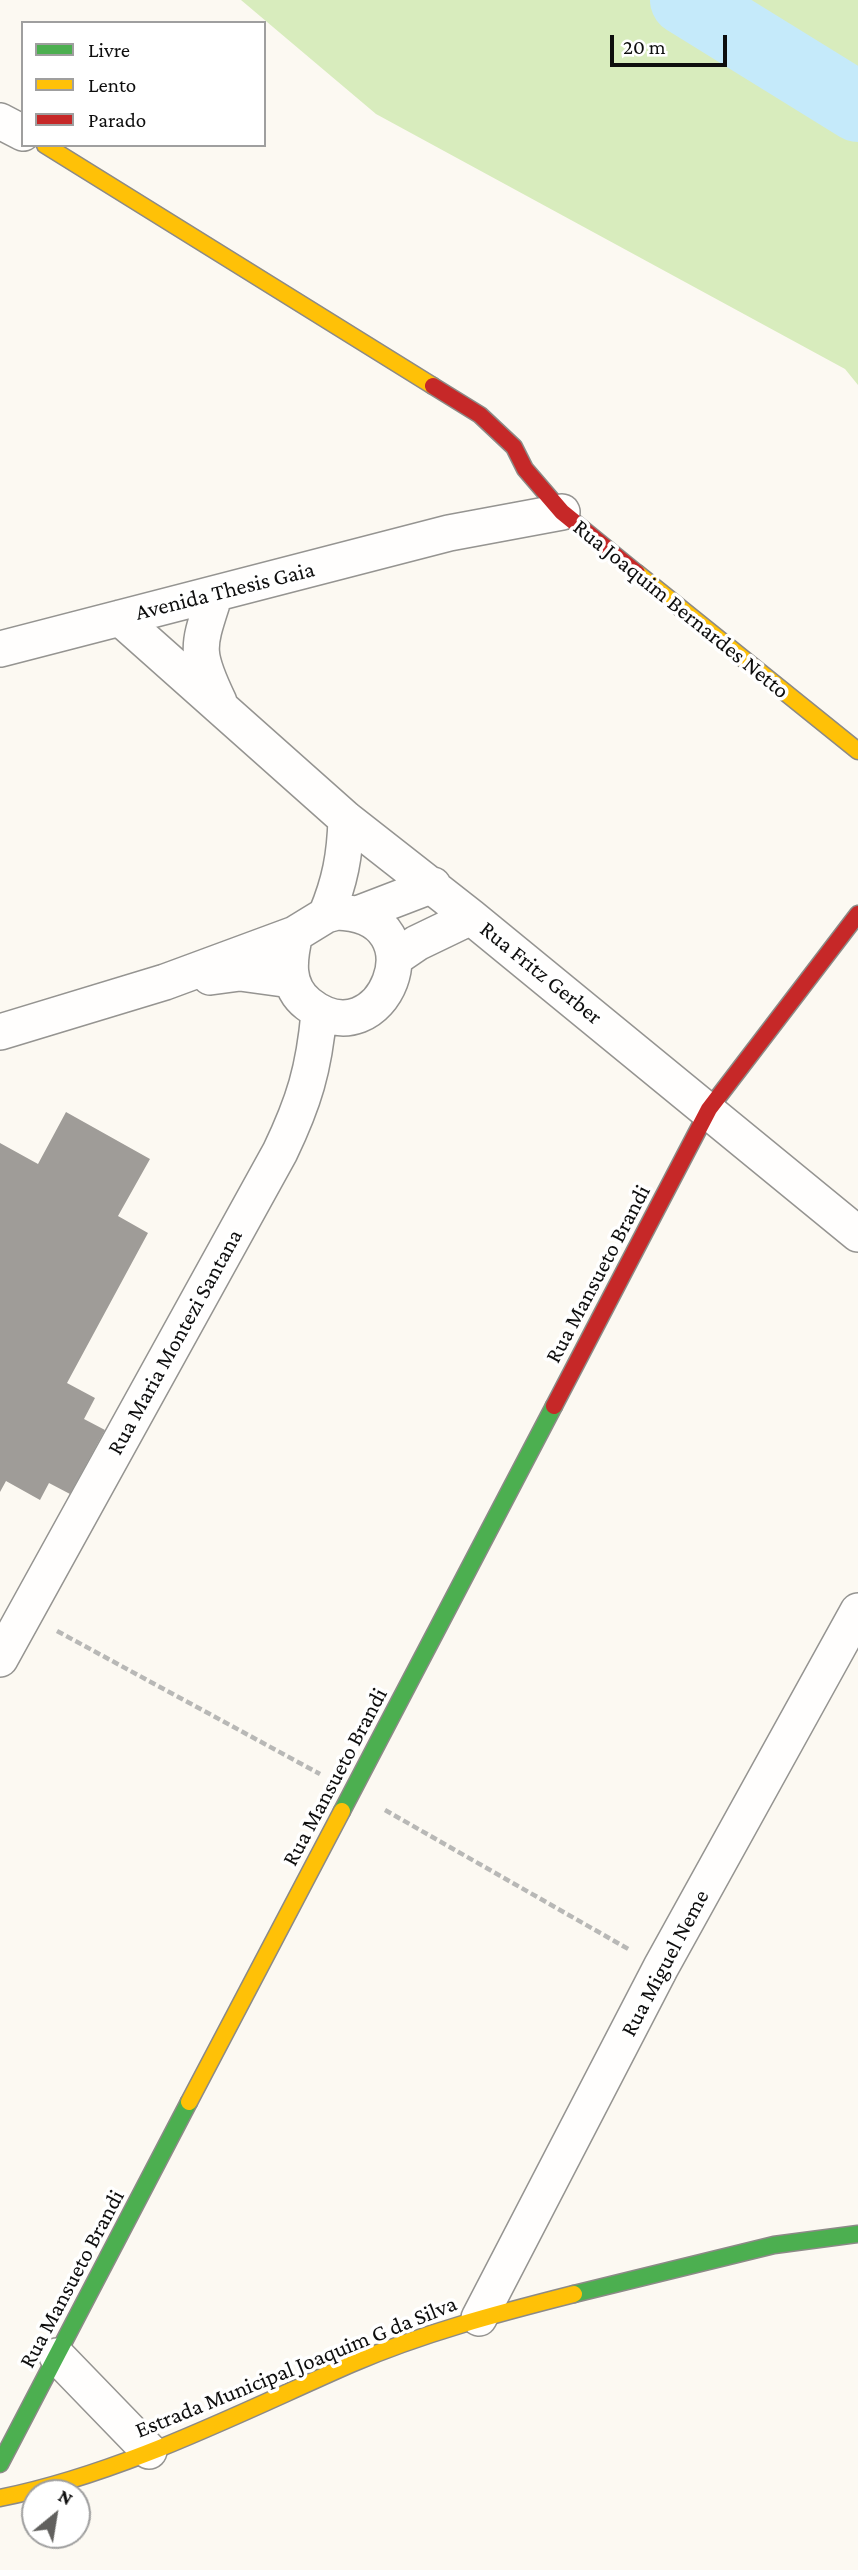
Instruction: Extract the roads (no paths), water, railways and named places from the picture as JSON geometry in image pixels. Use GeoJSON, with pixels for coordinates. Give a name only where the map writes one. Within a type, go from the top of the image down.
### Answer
{"type":"FeatureCollection","features":[{"type":"Feature","properties":{"kind":"street"},"geometry":{"type":"LineString","coordinates":[[0,121],[21,132]]}},
{"type":"Feature","properties":{"kind":"street"},"geometry":{"type":"LineString","coordinates":[[48,147],[480,415],[514,447],[525,469],[562,512]]}},
{"type":"Feature","properties":{"kind":"street","name":"Rua Joaquim Bernardes Netto"},"geometry":{"type":"LineString","coordinates":[[449,533],[562,512],[858,751]]}},
{"type":"Feature","properties":{"kind":"street","name":"Avenida Thesis Gaia"},"geometry":{"type":"LineString","coordinates":[[0,649],[449,533]]}},
{"type":"Feature","properties":{"kind":"street","name":"Rua Fritz Gerber"},"geometry":{"type":"LineString","coordinates":[[215,593],[200,638],[202,665],[224,711]]}},
{"type":"Feature","properties":{"kind":"street","name":"Rua Fritz Gerber"},"geometry":{"type":"LineString","coordinates":[[120,618],[346,820],[433,885],[858,1234]]}},
{"type":"Feature","properties":{"kind":"street"},"geometry":{"type":"LineString","coordinates":[[343,914],[340,882],[345,857],[346,820]]}},
{"type":"Feature","properties":{"kind":"street"},"geometry":{"type":"LineString","coordinates":[[0,1032],[165,982],[343,914],[433,885]]}},
{"type":"Feature","properties":{"kind":"street"},"geometry":{"type":"LineString","coordinates":[[295,934],[289,958],[291,980],[303,1000],[319,1013],[342,1018],[364,1013],[381,999],[392,981],[395,958],[389,937],[373,920],[343,914]]}},
{"type":"Feature","properties":{"kind":"street","name":"Rua Mansueto Brandi"},"geometry":{"type":"LineString","coordinates":[[0,2464],[709,1109],[858,914]]}},
{"type":"Feature","properties":{"kind":"street"},"geometry":{"type":"LineString","coordinates":[[395,958],[417,943],[471,917]]}},
{"type":"Feature","properties":{"kind":"street"},"geometry":{"type":"LineString","coordinates":[[165,982],[240,974],[291,980]]}},
{"type":"Feature","properties":{"kind":"street","name":"Rua Maria Montezi Santana"},"geometry":{"type":"LineString","coordinates":[[0,1659],[281,1152],[304,1100],[315,1056],[319,1013]]}},
{"type":"Feature","properties":{"kind":"street","name":"Rua Miguel Neme"},"geometry":{"type":"LineString","coordinates":[[479,2318],[661,1968],[858,1611]]}},
{"type":"Feature","properties":{"kind":"street","name":"Estrada Municipal Joaquim G da Silva"},"geometry":{"type":"LineString","coordinates":[[0,2498],[55,2487],[226,2422],[354,2363],[479,2318],[774,2245],[858,2234]]}},
{"type":"Feature","properties":{"kind":"street"},"geometry":{"type":"LineString","coordinates":[[57,2356],[149,2451]]}},
{"type":"Feature","properties":{"kind":"waterway"},"geometry":{"type":"LineString","coordinates":[[685,0],[858,107]]}}]}
